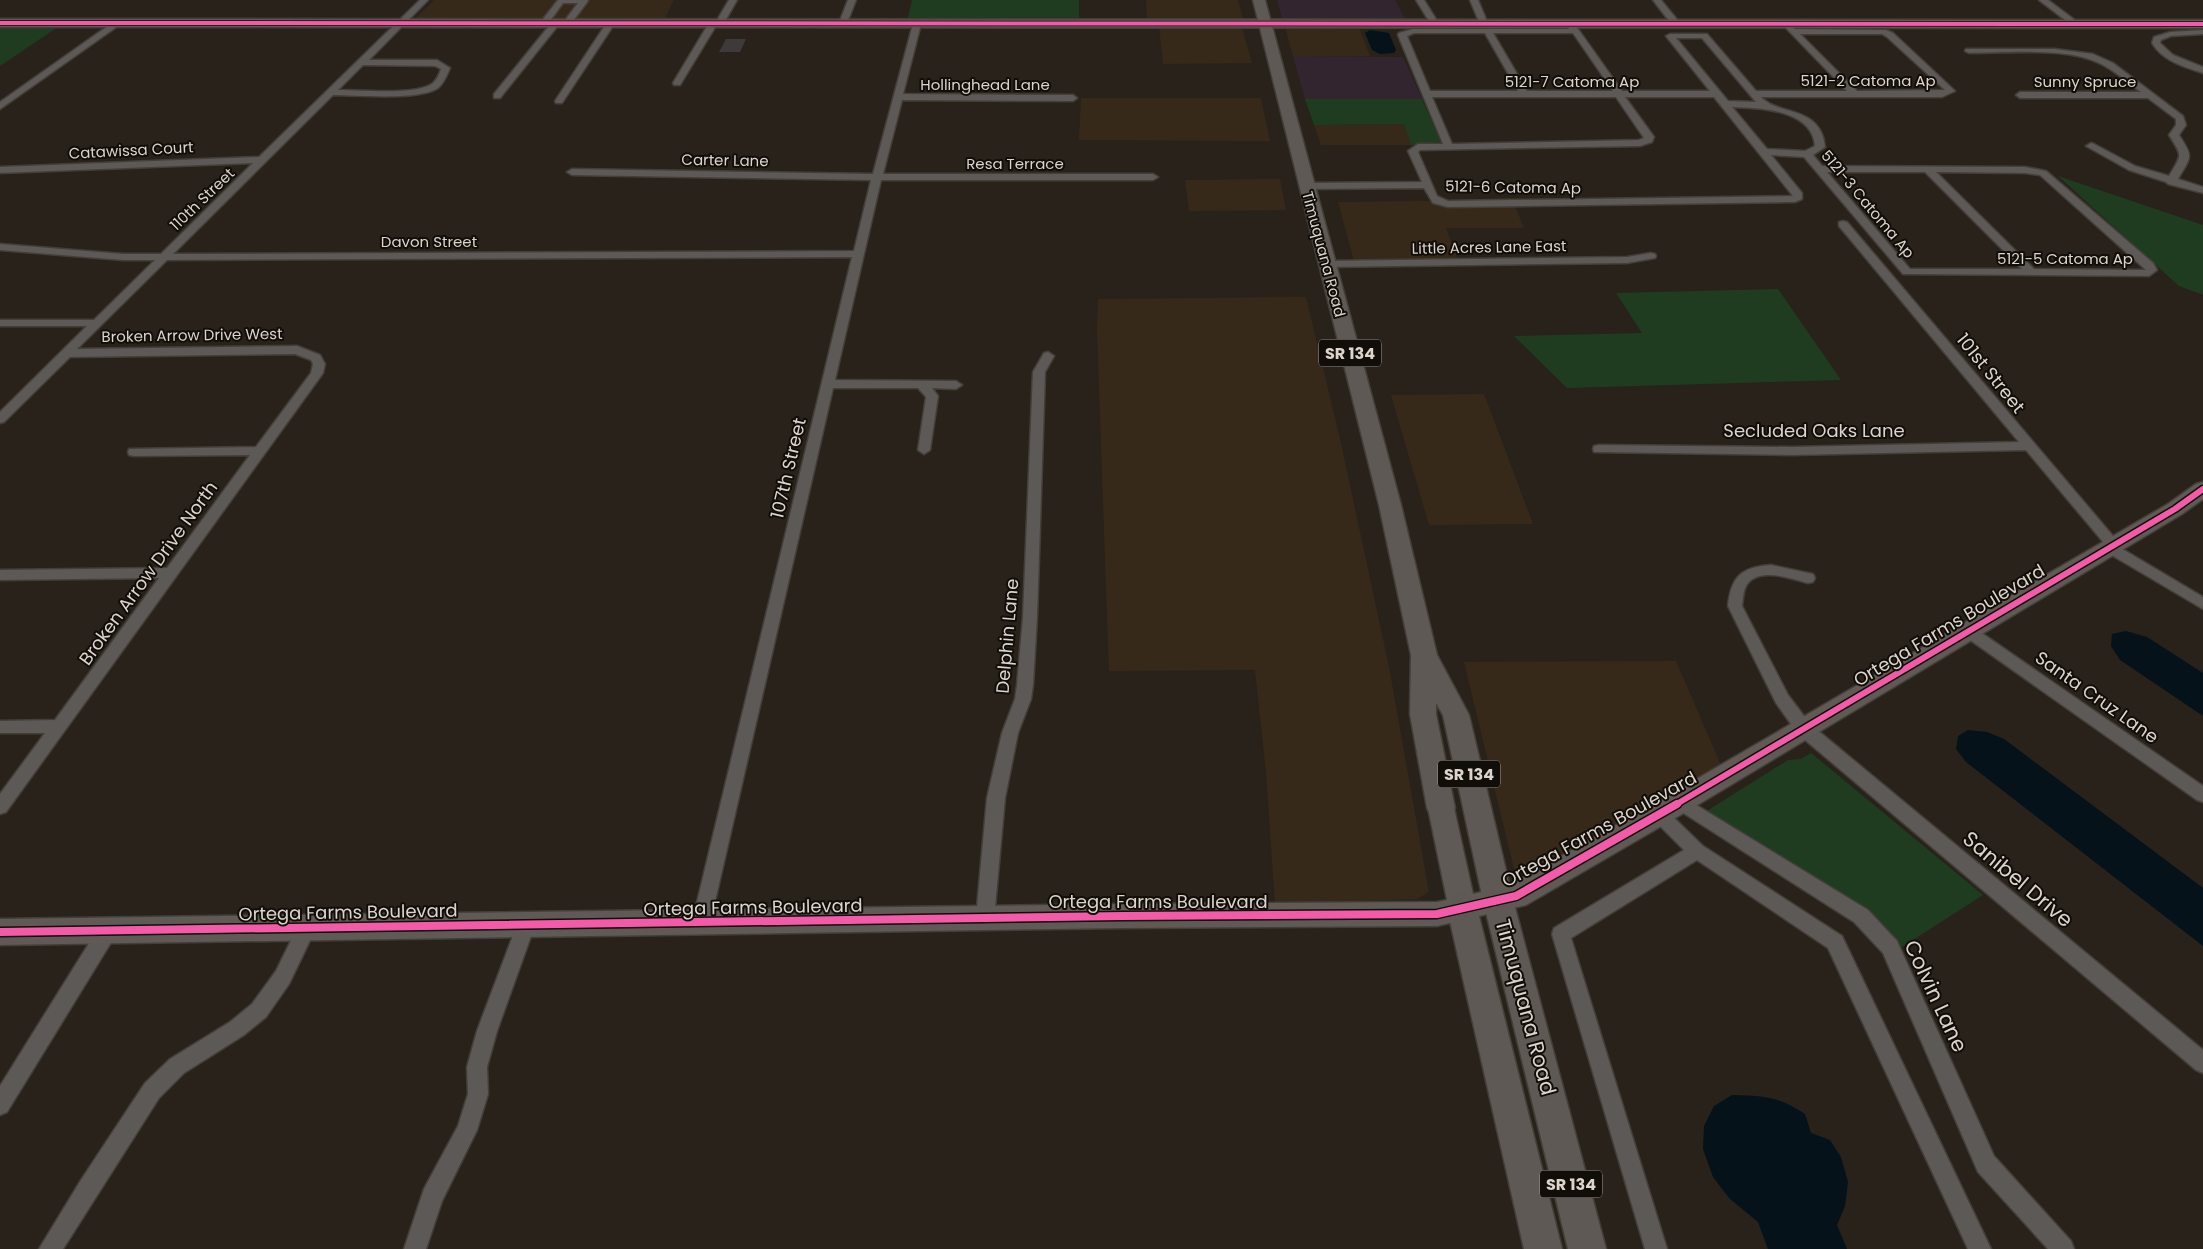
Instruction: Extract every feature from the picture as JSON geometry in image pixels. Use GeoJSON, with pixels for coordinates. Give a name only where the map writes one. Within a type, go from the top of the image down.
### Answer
{"type":"FeatureCollection","features":[{"type":"Feature","properties":{"kind":"main road","name":"Timuquana Road"},"geometry":{"type":"LineString","coordinates":[[1259,0],[1390,505],[1424,654],[1423,714],[1441,808]]}},
{"type":"Feature","properties":{"kind":"main road","name":"Timuquana Road"},"geometry":{"type":"LineString","coordinates":[[1424,654],[1456,715],[1498,900],[1587,1249]]}},
{"type":"Feature","properties":{"kind":"main road","name":"Timuquana Road"},"geometry":{"type":"LineString","coordinates":[[1462,908],[1543,1249]]}},
{"type":"Feature","properties":{"kind":"street","name":"110th Street"},"geometry":{"type":"LineString","coordinates":[[0,419],[424,0]]}},
{"type":"Feature","properties":{"kind":"street"},"geometry":{"type":"LineString","coordinates":[[677,83],[733,0]]}},
{"type":"Feature","properties":{"kind":"street"},"geometry":{"type":"LineString","coordinates":[[843,23],[852,0]]}},
{"type":"Feature","properties":{"kind":"street"},"geometry":{"type":"LineString","coordinates":[[1420,0],[1435,24]]}},
{"type":"Feature","properties":{"kind":"street"},"geometry":{"type":"LineString","coordinates":[[1474,0],[1486,27],[1524,94]]}},
{"type":"Feature","properties":{"kind":"street"},"geometry":{"type":"LineString","coordinates":[[1657,0],[1676,24]]}},
{"type":"Feature","properties":{"kind":"street"},"geometry":{"type":"LineString","coordinates":[[2042,0],[2076,24]]}},
{"type":"Feature","properties":{"kind":"street"},"geometry":{"type":"LineString","coordinates":[[0,23],[1435,24],[1486,27]]}},
{"type":"Feature","properties":{"kind":"street"},"geometry":{"type":"LineString","coordinates":[[0,106],[118,23]]}},
{"type":"Feature","properties":{"kind":"street"},"geometry":{"type":"LineString","coordinates":[[497,96],[556,23]]}},
{"type":"Feature","properties":{"kind":"street"},"geometry":{"type":"LineString","coordinates":[[559,101],[611,23]]}},
{"type":"Feature","properties":{"kind":"street","name":"107th Street"},"geometry":{"type":"LineString","coordinates":[[701,923],[858,254],[917,24]]}},
{"type":"Feature","properties":{"kind":"street"},"geometry":{"type":"LineString","coordinates":[[1448,145],[1402,35],[1412,31],[1486,27],[1676,24],[1789,27],[2203,24]]}},
{"type":"Feature","properties":{"kind":"street","name":"5121-6 Catoma Ap"},"geometry":{"type":"LineString","coordinates":[[1572,27],[1649,137],[1646,142],[1448,145],[1414,148],[1413,151],[1433,197],[1437,201],[1448,204],[1788,200],[1798,197],[1670,36],[1704,36],[1754,94]]}},
{"type":"Feature","properties":{"kind":"street"},"geometry":{"type":"LineString","coordinates":[[1789,27],[1855,94]]}},
{"type":"Feature","properties":{"kind":"street","name":"5121-2 Catoma Ap"},"geometry":{"type":"LineString","coordinates":[[1754,94],[1942,94],[1951,91],[1890,35],[1883,32],[1789,27]]}},
{"type":"Feature","properties":{"kind":"street"},"geometry":{"type":"LineString","coordinates":[[2203,32],[2170,34],[2157,39],[2156,43],[2158,48],[2166,54],[2203,70]]}},
{"type":"Feature","properties":{"kind":"street"},"geometry":{"type":"LineString","coordinates":[[1969,51],[2081,52],[2110,65],[2174,111],[2182,122],[2174,135],[2185,152],[2185,157],[2171,182]]}},
{"type":"Feature","properties":{"kind":"street"},"geometry":{"type":"LineString","coordinates":[[331,92],[413,92],[426,90],[437,84],[446,68],[437,63],[361,62]]}},
{"type":"Feature","properties":{"kind":"street","name":"5121-7 Catoma Ap"},"geometry":{"type":"LineString","coordinates":[[1428,94],[1717,94]]}},
{"type":"Feature","properties":{"kind":"street"},"geometry":{"type":"LineString","coordinates":[[1754,94],[1764,106]]}},
{"type":"Feature","properties":{"kind":"street","name":"Sunny Spruce"},"geometry":{"type":"LineString","coordinates":[[2020,95],[2151,95]]}},
{"type":"Feature","properties":{"kind":"street","name":"Hollinghead Lane"},"geometry":{"type":"LineString","coordinates":[[898,97],[1072,98]]}},
{"type":"Feature","properties":{"kind":"street"},"geometry":{"type":"LineString","coordinates":[[1725,104],[1764,106],[1794,115],[1811,126],[1821,141],[1820,147],[1807,154],[1764,152]]}},
{"type":"Feature","properties":{"kind":"street"},"geometry":{"type":"LineString","coordinates":[[2090,146],[2132,168],[2171,182],[2203,190]]}},
{"type":"Feature","properties":{"kind":"street","name":"5121-3 Catoma Ap"},"geometry":{"type":"LineString","coordinates":[[1807,154],[1907,272]]}},
{"type":"Feature","properties":{"kind":"street","name":"Catawissa Court"},"geometry":{"type":"LineString","coordinates":[[0,170],[263,160]]}},
{"type":"Feature","properties":{"kind":"street","name":"5121-5 Catoma Ap"},"geometry":{"type":"LineString","coordinates":[[1820,170],[2025,170],[2043,173],[2149,265],[2152,270],[2140,273],[1907,272]]}},
{"type":"Feature","properties":{"kind":"street"},"geometry":{"type":"LineString","coordinates":[[1928,170],[2032,273]]}},
{"type":"Feature","properties":{"kind":"street","name":"Carter Lane"},"geometry":{"type":"LineString","coordinates":[[572,172],[877,177]]}},
{"type":"Feature","properties":{"kind":"street","name":"Resa Terrace"},"geometry":{"type":"LineString","coordinates":[[877,177],[1153,177]]}},
{"type":"Feature","properties":{"kind":"street"},"geometry":{"type":"LineString","coordinates":[[1306,186],[1428,185]]}},
{"type":"Feature","properties":{"kind":"street","name":"101st Street"},"geometry":{"type":"LineString","coordinates":[[1843,224],[2111,546],[2203,604]]}},
{"type":"Feature","properties":{"kind":"street","name":"Davon Street"},"geometry":{"type":"LineString","coordinates":[[0,247],[109,256],[858,254]]}},
{"type":"Feature","properties":{"kind":"street","name":"Little Acres Lane East"},"geometry":{"type":"LineString","coordinates":[[1327,264],[1594,262],[1651,256]]}},
{"type":"Feature","properties":{"kind":"street"},"geometry":{"type":"LineString","coordinates":[[0,323],[97,323]]}},
{"type":"Feature","properties":{"kind":"street","name":"Broken Arrow Drive West"},"geometry":{"type":"LineString","coordinates":[[67,353],[287,350],[308,353],[316,358]]}},
{"type":"Feature","properties":{"kind":"street","name":"Delphin Lane"},"geometry":{"type":"LineString","coordinates":[[985,918],[996,798],[1010,733],[1023,699],[1025,685],[1030,617],[1039,372],[1048,356]]}},
{"type":"Feature","properties":{"kind":"street","name":"Broken Arrow Drive North"},"geometry":{"type":"LineString","coordinates":[[0,807],[317,373],[319,364],[316,358]]}},
{"type":"Feature","properties":{"kind":"street"},"geometry":{"type":"LineString","coordinates":[[827,384],[956,385]]}},
{"type":"Feature","properties":{"kind":"street"},"geometry":{"type":"LineString","coordinates":[[922,385],[932,396],[924,450]]}},
{"type":"Feature","properties":{"kind":"street","name":"Secluded Oaks Lane"},"geometry":{"type":"LineString","coordinates":[[1599,449],[1792,451],[2029,446]]}},
{"type":"Feature","properties":{"kind":"street"},"geometry":{"type":"LineString","coordinates":[[134,452],[259,451]]}},
{"type":"Feature","properties":{"kind":"street","name":"Ortega Farms Boulevard"},"geometry":{"type":"LineString","coordinates":[[0,932],[985,918],[1437,914],[1516,896],[1680,802],[2175,509],[2203,488]]}},
{"type":"Feature","properties":{"kind":"street","name":"Sanibel Drive"},"geometry":{"type":"LineString","coordinates":[[1808,578],[1781,570],[1751,573],[1741,580],[1735,592],[1735,606],[1773,682],[1782,699],[1804,729],[2203,1063]]}},
{"type":"Feature","properties":{"kind":"street"},"geometry":{"type":"LineString","coordinates":[[0,575],[171,573]]}},
{"type":"Feature","properties":{"kind":"street","name":"Santa Cruz Lane"},"geometry":{"type":"LineString","coordinates":[[1968,631],[2203,795]]}},
{"type":"Feature","properties":{"kind":"street"},"geometry":{"type":"LineString","coordinates":[[0,727],[59,726]]}},
{"type":"Feature","properties":{"kind":"street","name":"Colvin Lane"},"geometry":{"type":"LineString","coordinates":[[1680,802],[1711,824],[1861,916],[1890,947],[1986,1164],[2063,1249]]}},
{"type":"Feature","properties":{"kind":"street","name":"Timuquana Road"},"geometry":{"type":"LineString","coordinates":[[1441,808],[1462,908]]}},
{"type":"Feature","properties":{"kind":"street"},"geometry":{"type":"LineString","coordinates":[[1659,814],[1705,858],[1834,942],[1980,1249]]}},
{"type":"Feature","properties":{"kind":"street"},"geometry":{"type":"LineString","coordinates":[[1656,1249],[1561,934],[1697,851]]}},
{"type":"Feature","properties":{"kind":"street"},"geometry":{"type":"LineString","coordinates":[[414,1249],[432,1197],[467,1130],[478,1094],[477,1067],[487,1031],[526,925]]}},
{"type":"Feature","properties":{"kind":"street"},"geometry":{"type":"LineString","coordinates":[[50,1249],[156,1086],[170,1071],[194,1053],[248,1021],[266,1003],[278,986],[307,928]]}},
{"type":"Feature","properties":{"kind":"street"},"geometry":{"type":"LineString","coordinates":[[0,1105],[108,930]]}},
{"type":"Feature","properties":{"kind":"shaded area"},"geometry":{"type":"Polygon","coordinates":[[[434,0],[674,0],[664,20],[414,20],[434,0]]]}},
{"type":"Feature","properties":{"kind":"shaded area"},"geometry":{"type":"Polygon","coordinates":[[[1146,0],[1238,0],[1243,18],[1147,18],[1146,0]]]}},
{"type":"Feature","properties":{"kind":"shaded area"},"geometry":{"type":"Polygon","coordinates":[[[1277,0],[1395,0],[1405,19],[1282,18],[1277,0]]]}},
{"type":"Feature","properties":{"kind":"shaded area"},"geometry":{"type":"Polygon","coordinates":[[[1358,25],[1370,56],[1293,56],[1285,27],[1358,25]]]}},
{"type":"Feature","properties":{"kind":"shaded area"},"geometry":{"type":"Polygon","coordinates":[[[1159,26],[1242,27],[1252,63],[1163,64],[1159,26]]]}},
{"type":"Feature","properties":{"kind":"shaded area"},"geometry":{"type":"Polygon","coordinates":[[[1370,30],[1389,33],[1396,50],[1394,53],[1380,54],[1372,50],[1365,33],[1370,30]]]}},
{"type":"Feature","properties":{"kind":"shaded area"},"geometry":{"type":"Polygon","coordinates":[[[1293,56],[1403,57],[1422,99],[1305,99],[1293,56]]]}},
{"type":"Feature","properties":{"kind":"shaded area"},"geometry":{"type":"Polygon","coordinates":[[[1081,98],[1261,98],[1270,141],[1079,140],[1081,98]]]}},
{"type":"Feature","properties":{"kind":"shaded area"},"geometry":{"type":"Polygon","coordinates":[[[1404,124],[1411,145],[1321,145],[1314,125],[1404,124]]]}},
{"type":"Feature","properties":{"kind":"shaded area"},"geometry":{"type":"Polygon","coordinates":[[[1280,179],[1286,210],[1189,211],[1185,180],[1280,179]]]}},
{"type":"Feature","properties":{"kind":"shaded area"},"geometry":{"type":"Polygon","coordinates":[[[1431,201],[1441,206],[1515,206],[1524,228],[1446,228],[1458,260],[1354,261],[1338,202],[1431,201]]]}},
{"type":"Feature","properties":{"kind":"shaded area"},"geometry":{"type":"Polygon","coordinates":[[[1306,297],[1341,443],[1389,667],[1429,892],[1417,899],[1275,904],[1266,772],[1255,670],[1109,671],[1097,332],[1098,299],[1306,297]]]}},
{"type":"Feature","properties":{"kind":"shaded area"},"geometry":{"type":"Polygon","coordinates":[[[1484,394],[1533,524],[1429,525],[1391,395],[1484,394]]]}},
{"type":"Feature","properties":{"kind":"shaded area"},"geometry":{"type":"Polygon","coordinates":[[[2126,631],[2147,637],[2203,673],[2203,716],[2120,660],[2111,646],[2112,634],[2126,631]]]}},
{"type":"Feature","properties":{"kind":"shaded area"},"geometry":{"type":"Polygon","coordinates":[[[1676,661],[1721,765],[1535,868],[1514,869],[1464,662],[1676,661]]]}},
{"type":"Feature","properties":{"kind":"shaded area"},"geometry":{"type":"Polygon","coordinates":[[[1968,730],[1987,732],[2004,739],[2203,888],[2203,946],[1966,762],[1956,749],[1958,736],[1968,730]]]}},
{"type":"Feature","properties":{"kind":"shaded area"},"geometry":{"type":"Polygon","coordinates":[[[1732,1095],[1770,1098],[1787,1104],[1805,1114],[1811,1133],[1830,1140],[1841,1157],[1848,1182],[1845,1206],[1837,1225],[1847,1249],[1768,1249],[1758,1222],[1729,1198],[1713,1177],[1703,1149],[1704,1126],[1714,1106],[1732,1095]]]}},
{"type":"Feature","properties":{"kind":"green space"},"geometry":{"type":"Polygon","coordinates":[[[912,0],[1079,0],[1079,18],[908,18],[912,0]]]}},
{"type":"Feature","properties":{"kind":"green space"},"geometry":{"type":"Polygon","coordinates":[[[0,27],[58,27],[0,66],[0,27]]]}},
{"type":"Feature","properties":{"kind":"green space"},"geometry":{"type":"Polygon","coordinates":[[[1305,99],[1422,99],[1441,142],[1411,145],[1404,124],[1314,125],[1305,99]]]}},
{"type":"Feature","properties":{"kind":"green space"},"geometry":{"type":"Polygon","coordinates":[[[2058,176],[2203,225],[2203,295],[2179,286],[2058,176]]]}},
{"type":"Feature","properties":{"kind":"green space"},"geometry":{"type":"Polygon","coordinates":[[[1778,289],[1841,380],[1567,388],[1514,336],[1642,333],[1616,293],[1778,289]]]}},
{"type":"Feature","properties":{"kind":"green space"},"geometry":{"type":"Polygon","coordinates":[[[1811,753],[1983,895],[1899,949],[1705,812],[1788,760],[1801,759],[1811,753]]]}},
{"type":"Feature","properties":{"kind":"building"},"geometry":{"type":"Polygon","coordinates":[[[726,39],[746,39],[740,52],[719,52],[726,39]]]}},
{"type":"Feature","properties":{"kind":"cycle path"},"geometry":{"type":"LineString","coordinates":[[0,23],[2203,24]]}},
{"type":"Feature","properties":{"kind":"cycle path"},"geometry":{"type":"LineString","coordinates":[[0,932],[1123,916],[1437,914],[1516,896],[1680,802],[2175,509],[2203,489]]}}]}
